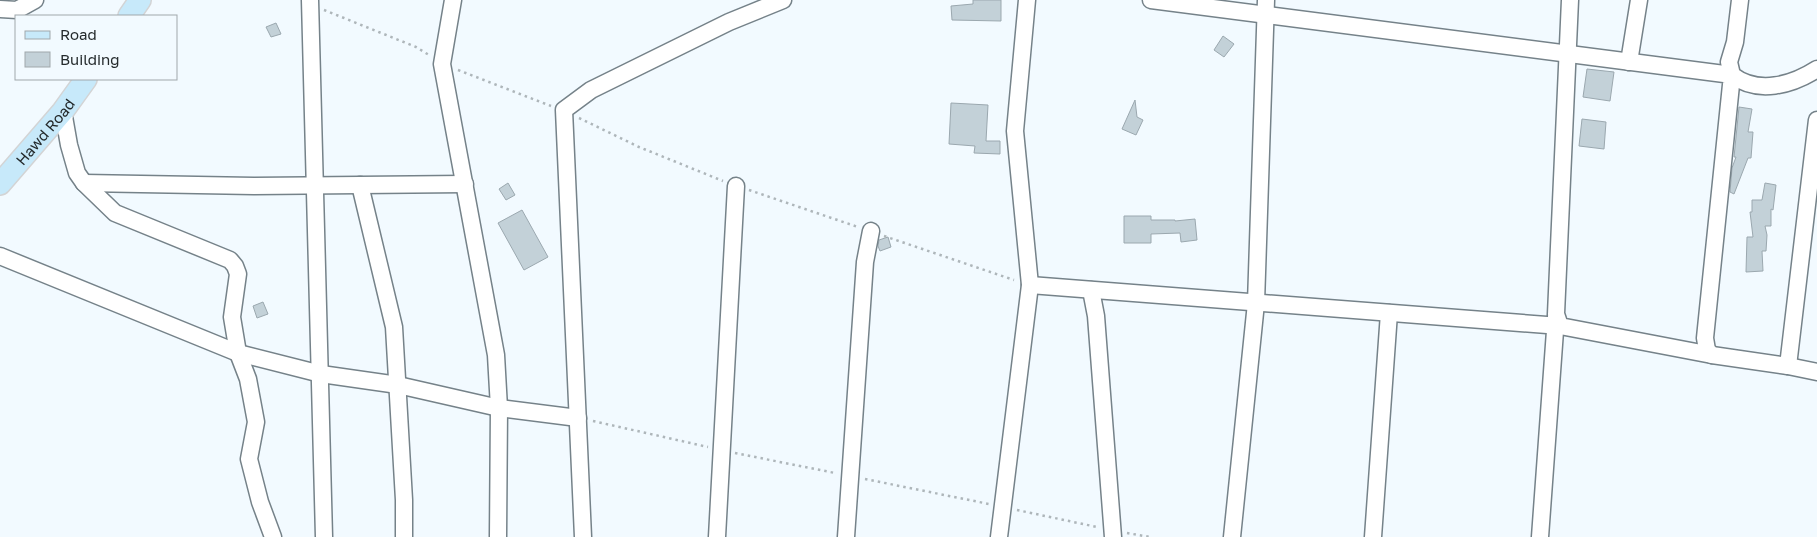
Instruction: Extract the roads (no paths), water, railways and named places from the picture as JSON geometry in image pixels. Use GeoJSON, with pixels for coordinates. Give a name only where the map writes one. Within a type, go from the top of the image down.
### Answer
{"type":"FeatureCollection","features":[{"type":"Feature","properties":{"kind":"main road"},"geometry":{"type":"LineString","coordinates":[[130,15],[140,0]]}},
{"type":"Feature","properties":{"kind":"main road","name":"Hawd Road"},"geometry":{"type":"LineString","coordinates":[[0,184],[64,112],[85,80]]}},
{"type":"Feature","properties":{"kind":"street"},"geometry":{"type":"LineString","coordinates":[[0,9],[17,10],[35,0]]}},
{"type":"Feature","properties":{"kind":"street"},"geometry":{"type":"LineString","coordinates":[[453,0],[442,64],[496,355],[499,408],[498,537]]}},
{"type":"Feature","properties":{"kind":"street"},"geometry":{"type":"LineString","coordinates":[[583,537],[564,110],[591,90],[729,22],[783,0]]}},
{"type":"Feature","properties":{"kind":"street"},"geometry":{"type":"LineString","coordinates":[[999,537],[1030,285],[1015,131],[1027,0]]}},
{"type":"Feature","properties":{"kind":"street"},"geometry":{"type":"LineString","coordinates":[[1151,0],[1266,8],[1568,55],[1732,75],[1742,83],[1756,86],[1778,86],[1794,81],[1817,69]]}},
{"type":"Feature","properties":{"kind":"street"},"geometry":{"type":"LineString","coordinates":[[1540,537],[1557,322],[1570,0]]}},
{"type":"Feature","properties":{"kind":"street"},"geometry":{"type":"LineString","coordinates":[[1629,62],[1639,0]]}},
{"type":"Feature","properties":{"kind":"street"},"geometry":{"type":"LineString","coordinates":[[1712,355],[1707,350],[1705,338],[1732,75],[1730,62],[1735,42],[1740,0]]}},
{"type":"Feature","properties":{"kind":"street"},"geometry":{"type":"LineString","coordinates":[[311,3],[324,537]]}},
{"type":"Feature","properties":{"kind":"street"},"geometry":{"type":"LineString","coordinates":[[1232,537],[1256,303],[1266,8]]}},
{"type":"Feature","properties":{"kind":"street"},"geometry":{"type":"LineString","coordinates":[[64,112],[77,173],[84,183],[115,214],[230,260],[235,266],[238,274],[232,317],[238,352],[248,379],[256,422],[249,459],[260,502],[273,537]]}},
{"type":"Feature","properties":{"kind":"street"},"geometry":{"type":"LineString","coordinates":[[1788,366],[1817,120]]}},
{"type":"Feature","properties":{"kind":"street"},"geometry":{"type":"LineString","coordinates":[[84,183],[254,186],[465,184]]}},
{"type":"Feature","properties":{"kind":"street"},"geometry":{"type":"LineString","coordinates":[[360,185],[394,327],[404,500],[404,537]]}},
{"type":"Feature","properties":{"kind":"street"},"geometry":{"type":"LineString","coordinates":[[717,537],[736,186]]}},
{"type":"Feature","properties":{"kind":"street"},"geometry":{"type":"LineString","coordinates":[[846,537],[865,262],[871,232]]}},
{"type":"Feature","properties":{"kind":"street"},"geometry":{"type":"LineString","coordinates":[[0,256],[238,352],[320,374],[398,385],[499,408],[578,418]]}},
{"type":"Feature","properties":{"kind":"street"},"geometry":{"type":"LineString","coordinates":[[1030,285],[1388,313],[1557,322],[1712,355],[1817,372]]}},
{"type":"Feature","properties":{"kind":"street"},"geometry":{"type":"LineString","coordinates":[[1091,290],[1096,316],[1113,537]]}},
{"type":"Feature","properties":{"kind":"street"},"geometry":{"type":"LineString","coordinates":[[1372,537],[1388,313]]}}]}
